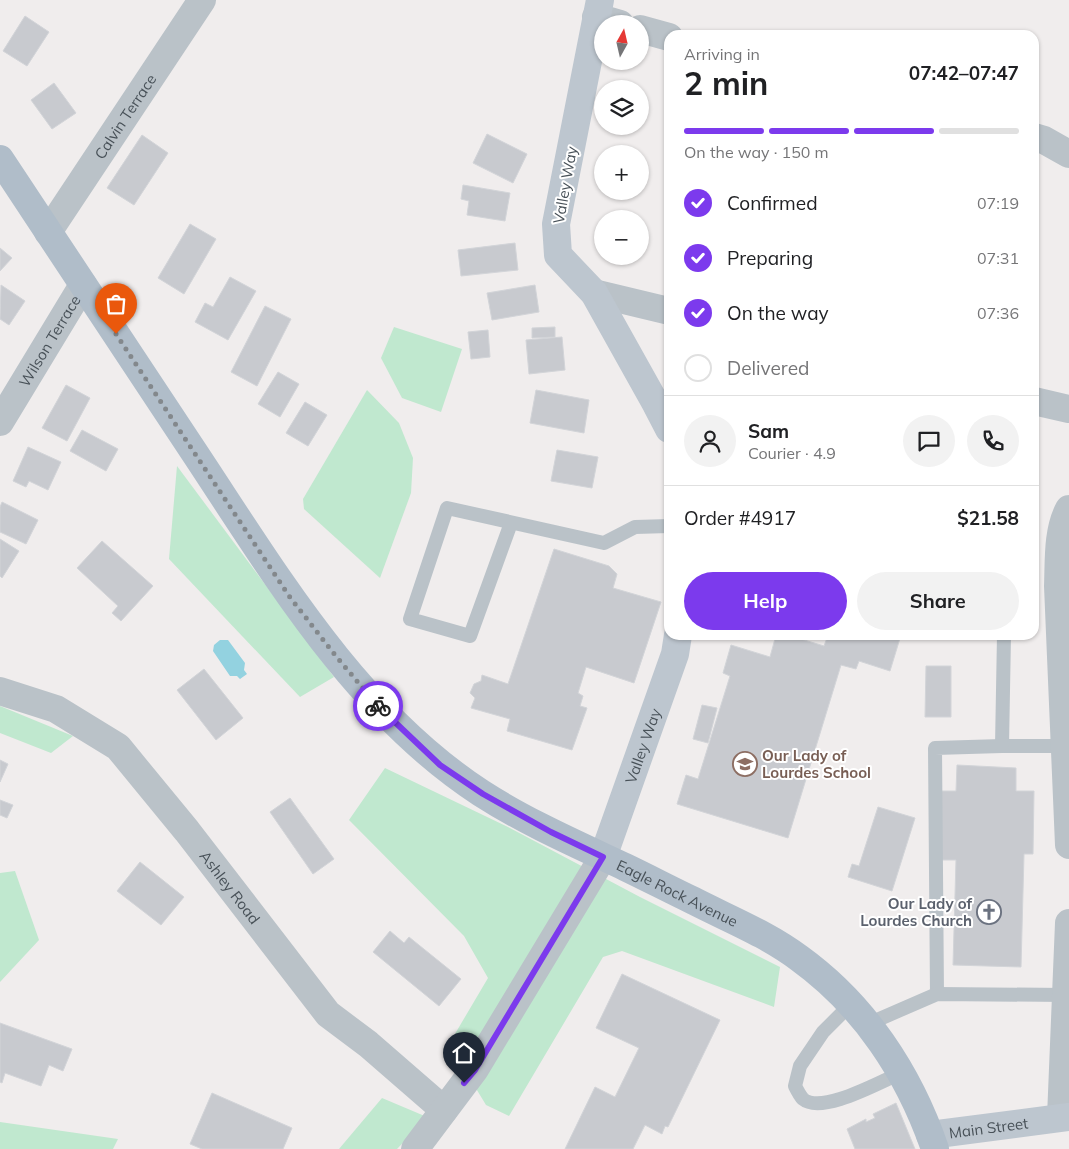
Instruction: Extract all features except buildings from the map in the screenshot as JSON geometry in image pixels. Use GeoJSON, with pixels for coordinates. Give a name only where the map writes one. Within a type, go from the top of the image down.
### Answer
{"type":"FeatureCollection","features":[{"type":"Feature","properties":{"kind":"main road","name":"Eagle Rock Avenue"},"geometry":{"type":"LineString","coordinates":[[3,170],[48,232],[289,596],[373,701],[440,765],[483,794],[551,832],[751,928],[798,957],[837,990],[859,1014],[902,1072],[933,1142]]}},
{"type":"Feature","properties":{"kind":"street","name":"Calvin Terrace"},"geometry":{"type":"LineString","coordinates":[[48,232],[202,0]]}},
{"type":"Feature","properties":{"kind":"street","name":"Valley Way"},"geometry":{"type":"LineString","coordinates":[[606,14],[556,224],[558,255],[594,293],[664,419]]}},
{"type":"Feature","properties":{"kind":"street"},"geometry":{"type":"LineString","coordinates":[[649,31],[664,36]]}},
{"type":"Feature","properties":{"kind":"street"},"geometry":{"type":"LineString","coordinates":[[1039,138],[1069,154]]}},
{"type":"Feature","properties":{"kind":"street","name":"Wilson Terrace"},"geometry":{"type":"LineString","coordinates":[[0,422],[83,285]]}},
{"type":"Feature","properties":{"kind":"street"},"geometry":{"type":"LineString","coordinates":[[594,293],[664,310]]}},
{"type":"Feature","properties":{"kind":"street"},"geometry":{"type":"LineString","coordinates":[[1039,401],[1069,409]]}},
{"type":"Feature","properties":{"kind":"street"},"geometry":{"type":"LineString","coordinates":[[1069,510],[1063,526],[1058,586],[1066,711],[1065,746],[1069,845]]}},
{"type":"Feature","properties":{"kind":"street","name":"Valley Way"},"geometry":{"type":"LineString","coordinates":[[603,857],[674,654],[677,640]]}},
{"type":"Feature","properties":{"kind":"street","name":"Ashley Road"},"geometry":{"type":"LineString","coordinates":[[0,691],[56,709],[118,747],[187,831],[328,1014],[368,1044],[444,1110]]}},
{"type":"Feature","properties":{"kind":"street"},"geometry":{"type":"LineString","coordinates":[[415,1149],[475,1070],[603,857]]}},
{"type":"Feature","properties":{"kind":"street"},"geometry":{"type":"LineString","coordinates":[[1065,1117],[1066,995],[1069,938]]}},
{"type":"Feature","properties":{"kind":"street","name":"Main Street"},"geometry":{"type":"LineString","coordinates":[[933,1142],[1065,1117]]}},
{"type":"Feature","properties":{"kind":"lane"},"geometry":{"type":"LineString","coordinates":[[512,523],[470,636],[410,619],[447,508],[604,543],[635,527],[664,526]]}},
{"type":"Feature","properties":{"kind":"lane"},"geometry":{"type":"LineString","coordinates":[[1002,746],[1004,640]]}},
{"type":"Feature","properties":{"kind":"lane"},"geometry":{"type":"LineString","coordinates":[[937,994],[935,748],[1065,746]]}},
{"type":"Feature","properties":{"kind":"lane"},"geometry":{"type":"LineString","coordinates":[[902,1072],[835,1102],[817,1104],[804,1099],[795,1086],[800,1066],[823,1032],[859,1014],[937,994],[1066,995]]}},
{"type":"Feature","properties":{"kind":"green space"},"geometry":{"type":"Polygon","coordinates":[[[394,327],[462,349],[441,412],[402,398],[381,358],[394,327]]]}},
{"type":"Feature","properties":{"kind":"green space"},"geometry":{"type":"Polygon","coordinates":[[[367,390],[399,423],[413,458],[411,493],[380,578],[304,509],[303,499],[367,390]]]}},
{"type":"Feature","properties":{"kind":"green space"},"geometry":{"type":"Polygon","coordinates":[[[177,466],[334,677],[300,697],[169,559],[177,466]]]}},
{"type":"Feature","properties":{"kind":"green space"},"geometry":{"type":"Polygon","coordinates":[[[0,706],[73,736],[51,753],[0,733],[0,706]]]}},
{"type":"Feature","properties":{"kind":"green space"},"geometry":{"type":"Polygon","coordinates":[[[385,768],[508,827],[640,897],[780,967],[774,1007],[622,951],[603,957],[509,1116],[486,1105],[449,1044],[488,978],[464,936],[349,820],[385,768]]]}},
{"type":"Feature","properties":{"kind":"green space"},"geometry":{"type":"Polygon","coordinates":[[[15,871],[39,940],[0,982],[0,873],[15,871]]]}},
{"type":"Feature","properties":{"kind":"green space"},"geometry":{"type":"Polygon","coordinates":[[[382,1098],[427,1117],[397,1149],[339,1149],[382,1098]]]}},
{"type":"Feature","properties":{"kind":"green space"},"geometry":{"type":"Polygon","coordinates":[[[0,1122],[118,1139],[113,1149],[0,1149],[0,1122]]]}},
{"type":"Feature","properties":{"kind":"water"},"geometry":{"type":"Polygon","coordinates":[[[220,640],[228,640],[245,663],[244,670],[247,674],[240,679],[237,676],[230,676],[213,651],[214,645],[220,640]]]}},
{"type":"Feature","properties":{"kind":"way so far"},"geometry":{"type":"LineString","coordinates":[[116,334],[289,596],[378,706]]}},
{"type":"Feature","properties":{"kind":"place","name":"Our Lady of Lourdes School"},"geometry":{"type":"Point","coordinates":[745,764]}},
{"type":"Feature","properties":{"kind":"place","name":"Our Lady of Lourdes Church"},"geometry":{"type":"Point","coordinates":[989,912]}},
{"type":"Feature","properties":{"kind":"route"},"geometry":{"type":"LineString","coordinates":[[378,706],[440,765],[483,794],[551,832],[603,857],[475,1070],[464,1083]]}}]}
